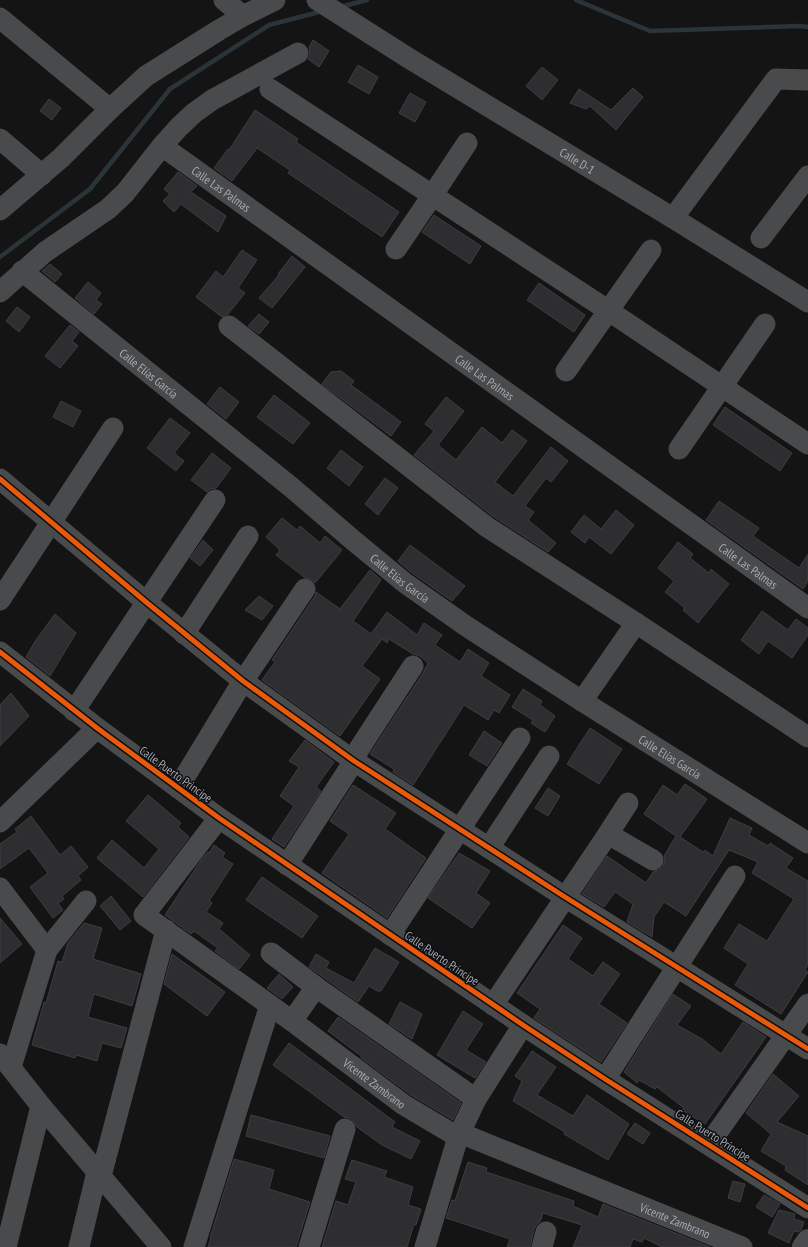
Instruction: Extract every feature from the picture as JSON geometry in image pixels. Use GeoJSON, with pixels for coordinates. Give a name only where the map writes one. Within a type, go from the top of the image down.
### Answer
{"type":"FeatureCollection","features":[{"type":"Feature","properties":{"kind":"main road"},"geometry":{"type":"LineString","coordinates":[[803,1247],[808,1240]]}},
{"type":"Feature","properties":{"kind":"street"},"geometry":{"type":"LineString","coordinates":[[224,0],[242,16]]}},
{"type":"Feature","properties":{"kind":"street"},"geometry":{"type":"LineString","coordinates":[[0,210],[61,158],[110,108],[146,76],[242,16],[275,0]]}},
{"type":"Feature","properties":{"kind":"street","name":"Calle D-1"},"geometry":{"type":"LineString","coordinates":[[317,0],[424,68],[673,218],[808,302]]}},
{"type":"Feature","properties":{"kind":"street"},"geometry":{"type":"LineString","coordinates":[[0,18],[110,108]]}},
{"type":"Feature","properties":{"kind":"street"},"geometry":{"type":"LineString","coordinates":[[0,292],[45,252],[108,209],[125,193],[162,146],[194,112],[212,100],[298,53]]}},
{"type":"Feature","properties":{"kind":"street"},"geometry":{"type":"LineString","coordinates":[[673,218],[776,79],[808,80]]}},
{"type":"Feature","properties":{"kind":"street"},"geometry":{"type":"LineString","coordinates":[[270,89],[609,311],[808,444]]}},
{"type":"Feature","properties":{"kind":"street"},"geometry":{"type":"LineString","coordinates":[[0,139],[42,175]]}},
{"type":"Feature","properties":{"kind":"street"},"geometry":{"type":"LineString","coordinates":[[396,249],[467,143]]}},
{"type":"Feature","properties":{"kind":"street","name":"Calle Las Palmas"},"geometry":{"type":"LineString","coordinates":[[162,146],[808,608]]}},
{"type":"Feature","properties":{"kind":"street"},"geometry":{"type":"LineString","coordinates":[[761,238],[808,176]]}},
{"type":"Feature","properties":{"kind":"street"},"geometry":{"type":"LineString","coordinates":[[566,371],[651,250]]}},
{"type":"Feature","properties":{"kind":"street","name":"Calle Elías García"},"geometry":{"type":"LineString","coordinates":[[22,271],[291,487],[405,583],[466,626],[582,701],[808,843]]}},
{"type":"Feature","properties":{"kind":"street"},"geometry":{"type":"LineString","coordinates":[[679,449],[765,324]]}},
{"type":"Feature","properties":{"kind":"street"},"geometry":{"type":"LineString","coordinates":[[229,326],[487,527],[636,623],[808,737]]}},
{"type":"Feature","properties":{"kind":"street"},"geometry":{"type":"LineString","coordinates":[[0,600],[113,428]]}},
{"type":"Feature","properties":{"kind":"street"},"geometry":{"type":"LineString","coordinates":[[0,479],[184,634],[243,680],[354,761],[565,897],[808,1049]]}},
{"type":"Feature","properties":{"kind":"street"},"geometry":{"type":"LineString","coordinates":[[74,711],[215,500]]}},
{"type":"Feature","properties":{"kind":"street"},"geometry":{"type":"LineString","coordinates":[[184,634],[248,536]]}},
{"type":"Feature","properties":{"kind":"street"},"geometry":{"type":"LineString","coordinates":[[178,788],[243,680],[305,589]]}},
{"type":"Feature","properties":{"kind":"street"},"geometry":{"type":"LineString","coordinates":[[582,701],[636,623]]}},
{"type":"Feature","properties":{"kind":"street","name":"Calle Puerto Principe"},"geometry":{"type":"LineString","coordinates":[[2,658],[219,818],[390,935],[605,1079],[808,1208]]}},
{"type":"Feature","properties":{"kind":"street"},"geometry":{"type":"LineString","coordinates":[[288,865],[413,666]]}},
{"type":"Feature","properties":{"kind":"street"},"geometry":{"type":"LineString","coordinates":[[0,822],[97,728]]}},
{"type":"Feature","properties":{"kind":"street"},"geometry":{"type":"LineString","coordinates":[[390,935],[520,738]]}},
{"type":"Feature","properties":{"kind":"street"},"geometry":{"type":"LineString","coordinates":[[489,848],[549,756]]}},
{"type":"Feature","properties":{"kind":"street"},"geometry":{"type":"LineString","coordinates":[[493,1005],[628,803]]}},
{"type":"Feature","properties":{"kind":"street","name":"Vicente Zambrano"},"geometry":{"type":"LineString","coordinates":[[219,818],[144,915],[292,1021],[404,1105],[459,1135],[742,1247]]}},
{"type":"Feature","properties":{"kind":"street"},"geometry":{"type":"LineString","coordinates":[[608,834],[653,860]]}},
{"type":"Feature","properties":{"kind":"street"},"geometry":{"type":"LineString","coordinates":[[605,1079],[735,876]]}},
{"type":"Feature","properties":{"kind":"street"},"geometry":{"type":"LineString","coordinates":[[0,888],[47,950]]}},
{"type":"Feature","properties":{"kind":"street"},"geometry":{"type":"LineString","coordinates":[[86,901],[47,950],[3,1058],[154,1243]]}},
{"type":"Feature","properties":{"kind":"street"},"geometry":{"type":"LineString","coordinates":[[79,1247],[166,930]]}},
{"type":"Feature","properties":{"kind":"street"},"geometry":{"type":"LineString","coordinates":[[272,953],[316,987],[476,1099]]}},
{"type":"Feature","properties":{"kind":"street"},"geometry":{"type":"LineString","coordinates":[[292,1021],[316,987]]}},
{"type":"Feature","properties":{"kind":"street"},"geometry":{"type":"LineString","coordinates":[[709,1144],[808,1004]]}},
{"type":"Feature","properties":{"kind":"street"},"geometry":{"type":"LineString","coordinates":[[194,1247],[270,1005]]}},
{"type":"Feature","properties":{"kind":"street"},"geometry":{"type":"LineString","coordinates":[[425,1247],[459,1135],[476,1099],[523,1025]]}},
{"type":"Feature","properties":{"kind":"street"},"geometry":{"type":"LineString","coordinates":[[6,1247],[41,1106]]}},
{"type":"Feature","properties":{"kind":"street"},"geometry":{"type":"LineString","coordinates":[[309,1247],[345,1129]]}},
{"type":"Feature","properties":{"kind":"building"},"geometry":{"type":"Polygon","coordinates":[[[313,40],[329,51],[319,67],[308,59],[310,54],[309,47],[313,40]]]}},
{"type":"Feature","properties":{"kind":"building"},"geometry":{"type":"Polygon","coordinates":[[[358,65],[378,77],[369,94],[348,82],[358,65]]]}},
{"type":"Feature","properties":{"kind":"building"},"geometry":{"type":"Polygon","coordinates":[[[542,67],[558,80],[542,100],[526,86],[542,67]]]}},
{"type":"Feature","properties":{"kind":"building"},"geometry":{"type":"Polygon","coordinates":[[[633,88],[643,97],[616,130],[590,106],[586,109],[570,103],[579,89],[611,110],[633,88]]]}},
{"type":"Feature","properties":{"kind":"building"},"geometry":{"type":"Polygon","coordinates":[[[410,93],[426,102],[415,122],[399,113],[410,93]]]}},
{"type":"Feature","properties":{"kind":"building"},"geometry":{"type":"Polygon","coordinates":[[[49,99],[61,108],[52,120],[40,111],[49,99]]]}},
{"type":"Feature","properties":{"kind":"building"},"geometry":{"type":"Polygon","coordinates":[[[255,110],[298,139],[296,142],[399,212],[382,237],[288,173],[290,170],[257,148],[232,181],[214,168],[228,149],[229,150],[255,110]]]}},
{"type":"Feature","properties":{"kind":"building"},"geometry":{"type":"Polygon","coordinates":[[[178,172],[197,186],[191,192],[226,216],[218,232],[181,204],[174,212],[163,201],[170,194],[164,189],[178,172]]]}},
{"type":"Feature","properties":{"kind":"building"},"geometry":{"type":"Polygon","coordinates":[[[434,215],[481,246],[470,264],[422,232],[434,215]]]}},
{"type":"Feature","properties":{"kind":"building"},"geometry":{"type":"Polygon","coordinates":[[[242,250],[257,260],[238,288],[245,293],[228,314],[222,317],[196,297],[216,271],[223,277],[242,250]]]}},
{"type":"Feature","properties":{"kind":"building"},"geometry":{"type":"Polygon","coordinates":[[[292,256],[305,267],[272,308],[259,298],[279,275],[278,274],[292,256]]]}},
{"type":"Feature","properties":{"kind":"building"},"geometry":{"type":"Polygon","coordinates":[[[50,264],[62,274],[55,282],[42,271],[50,264]]]}},
{"type":"Feature","properties":{"kind":"building"},"geometry":{"type":"Polygon","coordinates":[[[88,282],[101,293],[96,300],[102,304],[94,314],[75,298],[88,282]]]}},
{"type":"Feature","properties":{"kind":"building"},"geometry":{"type":"Polygon","coordinates":[[[539,283],[585,315],[574,332],[527,300],[539,283]]]}},
{"type":"Feature","properties":{"kind":"building"},"geometry":{"type":"Polygon","coordinates":[[[17,307],[30,317],[19,332],[6,321],[17,307]]]}},
{"type":"Feature","properties":{"kind":"building"},"geometry":{"type":"Polygon","coordinates":[[[259,314],[269,322],[259,334],[248,326],[259,314]]]}},
{"type":"Feature","properties":{"kind":"building"},"geometry":{"type":"Polygon","coordinates":[[[70,325],[79,332],[72,341],[78,346],[60,368],[45,356],[70,325]]]}},
{"type":"Feature","properties":{"kind":"building"},"geometry":{"type":"Polygon","coordinates":[[[341,371],[354,381],[351,385],[401,422],[391,436],[322,384],[331,372],[341,371]]]}},
{"type":"Feature","properties":{"kind":"building"},"geometry":{"type":"Polygon","coordinates":[[[220,387],[239,402],[226,419],[207,404],[220,387]]]}},
{"type":"Feature","properties":{"kind":"building"},"geometry":{"type":"Polygon","coordinates":[[[274,395],[310,423],[293,444],[257,417],[274,395]]]}},
{"type":"Feature","properties":{"kind":"building"},"geometry":{"type":"Polygon","coordinates":[[[446,397],[464,411],[438,445],[456,460],[482,427],[502,443],[512,430],[527,441],[495,482],[513,496],[551,447],[568,461],[551,482],[546,478],[525,506],[534,512],[528,520],[556,543],[548,552],[494,517],[414,455],[434,431],[425,424],[446,397]]]}},
{"type":"Feature","properties":{"kind":"building"},"geometry":{"type":"Polygon","coordinates":[[[61,401],[81,411],[73,427],[53,417],[61,401]]]}},
{"type":"Feature","properties":{"kind":"building"},"geometry":{"type":"Polygon","coordinates":[[[725,407],[792,453],[780,471],[713,425],[725,407]]]}},
{"type":"Feature","properties":{"kind":"building"},"geometry":{"type":"Polygon","coordinates":[[[170,418],[190,433],[174,453],[184,461],[176,471],[147,448],[170,418]]]}},
{"type":"Feature","properties":{"kind":"building"},"geometry":{"type":"Polygon","coordinates":[[[341,450],[363,467],[349,486],[327,468],[341,450]]]}},
{"type":"Feature","properties":{"kind":"building"},"geometry":{"type":"Polygon","coordinates":[[[212,453],[231,468],[216,488],[210,489],[207,492],[191,480],[212,453]]]}},
{"type":"Feature","properties":{"kind":"building"},"geometry":{"type":"Polygon","coordinates":[[[385,478],[398,488],[378,515],[365,504],[385,478]]]}},
{"type":"Feature","properties":{"kind":"building"},"geometry":{"type":"Polygon","coordinates":[[[719,501],[759,528],[753,536],[799,568],[808,554],[808,581],[803,589],[706,520],[719,501]]]}},
{"type":"Feature","properties":{"kind":"building"},"geometry":{"type":"Polygon","coordinates":[[[616,510],[634,525],[611,554],[589,537],[585,543],[571,532],[584,515],[601,529],[616,510]]]}},
{"type":"Feature","properties":{"kind":"building"},"geometry":{"type":"Polygon","coordinates":[[[282,518],[297,530],[300,526],[320,543],[325,536],[342,550],[315,583],[311,579],[304,577],[276,555],[280,550],[266,537],[282,518]]]}},
{"type":"Feature","properties":{"kind":"building"},"geometry":{"type":"Polygon","coordinates":[[[203,540],[213,550],[200,566],[190,558],[203,540]]]}},
{"type":"Feature","properties":{"kind":"building"},"geometry":{"type":"Polygon","coordinates":[[[678,542],[693,554],[690,558],[709,573],[711,569],[729,584],[698,623],[683,610],[685,608],[665,592],[674,581],[658,568],[678,542]]]}},
{"type":"Feature","properties":{"kind":"building"},"geometry":{"type":"Polygon","coordinates":[[[410,545],[465,586],[452,601],[412,573],[398,561],[410,545]]]}},
{"type":"Feature","properties":{"kind":"building"},"geometry":{"type":"Polygon","coordinates":[[[370,570],[381,580],[353,621],[371,634],[387,612],[417,635],[424,623],[442,635],[435,645],[460,662],[468,649],[489,663],[481,676],[510,695],[499,713],[494,710],[488,720],[464,705],[413,785],[393,772],[394,769],[370,754],[423,673],[428,663],[420,656],[413,654],[389,639],[387,643],[382,639],[362,666],[380,679],[340,736],[262,680],[275,662],[272,660],[315,596],[316,592],[340,609],[370,570]]]}},
{"type":"Feature","properties":{"kind":"building"},"geometry":{"type":"Polygon","coordinates":[[[259,596],[273,606],[262,620],[245,610],[259,596]]]}},
{"type":"Feature","properties":{"kind":"building"},"geometry":{"type":"Polygon","coordinates":[[[762,611],[788,630],[796,619],[808,628],[808,635],[792,658],[768,641],[759,654],[741,640],[762,611]]]}},
{"type":"Feature","properties":{"kind":"building"},"geometry":{"type":"Polygon","coordinates":[[[55,614],[76,633],[50,676],[26,657],[36,640],[55,614]]]}},
{"type":"Feature","properties":{"kind":"building"},"geometry":{"type":"Polygon","coordinates":[[[523,689],[542,701],[540,705],[555,716],[545,732],[531,723],[533,720],[512,707],[523,689]]]}},
{"type":"Feature","properties":{"kind":"building"},"geometry":{"type":"Polygon","coordinates":[[[11,693],[29,716],[0,746],[0,705],[11,693]]]}},
{"type":"Feature","properties":{"kind":"building"},"geometry":{"type":"Polygon","coordinates":[[[590,728],[622,749],[599,784],[567,764],[590,728]]]}},
{"type":"Feature","properties":{"kind":"building"},"geometry":{"type":"Polygon","coordinates":[[[484,731],[502,743],[487,766],[469,755],[484,731]]]}},
{"type":"Feature","properties":{"kind":"building"},"geometry":{"type":"Polygon","coordinates":[[[305,740],[334,762],[316,787],[321,791],[284,847],[272,839],[294,806],[280,796],[299,767],[289,761],[305,740]]]}},
{"type":"Feature","properties":{"kind":"building"},"geometry":{"type":"Polygon","coordinates":[[[685,784],[707,799],[680,837],[703,852],[705,850],[713,856],[730,818],[752,828],[749,835],[768,846],[770,843],[793,858],[786,868],[808,881],[808,965],[805,970],[808,972],[781,1014],[735,985],[748,964],[724,948],[739,924],[767,941],[794,899],[752,873],[758,862],[729,850],[686,916],[664,902],[654,917],[652,937],[627,922],[633,904],[615,892],[604,907],[582,894],[607,856],[646,883],[653,872],[659,870],[663,866],[665,860],[664,856],[676,836],[644,814],[663,785],[677,795],[685,784]]]}},
{"type":"Feature","properties":{"kind":"building"},"geometry":{"type":"Polygon","coordinates":[[[353,785],[396,813],[385,829],[426,858],[387,918],[322,873],[349,834],[330,821],[353,785]]]}},
{"type":"Feature","properties":{"kind":"building"},"geometry":{"type":"Polygon","coordinates":[[[548,788],[560,796],[548,816],[535,808],[548,788]]]}},
{"type":"Feature","properties":{"kind":"building"},"geometry":{"type":"Polygon","coordinates":[[[148,795],[181,823],[178,827],[189,837],[143,897],[97,858],[112,840],[144,868],[159,849],[126,821],[148,795]]]}},
{"type":"Feature","properties":{"kind":"building"},"geometry":{"type":"Polygon","coordinates":[[[31,816],[60,855],[71,846],[88,867],[78,876],[81,880],[62,896],[64,899],[58,903],[63,910],[53,918],[30,887],[48,873],[29,848],[0,869],[0,844],[17,832],[15,829],[31,816]]]}},
{"type":"Feature","properties":{"kind":"building"},"geometry":{"type":"Polygon","coordinates":[[[214,845],[225,853],[222,857],[233,864],[209,901],[212,903],[206,912],[223,923],[219,929],[250,955],[239,969],[215,951],[218,948],[194,931],[191,934],[165,915],[201,860],[208,852],[209,853],[214,845]]]}},
{"type":"Feature","properties":{"kind":"building"},"geometry":{"type":"Polygon","coordinates":[[[459,853],[490,871],[476,893],[490,903],[472,928],[428,898],[459,853]]]}},
{"type":"Feature","properties":{"kind":"building"},"geometry":{"type":"Polygon","coordinates":[[[262,877],[318,916],[302,938],[246,900],[262,877]]]}},
{"type":"Feature","properties":{"kind":"building"},"geometry":{"type":"Polygon","coordinates":[[[111,896],[131,921],[120,930],[100,906],[111,896]]]}},
{"type":"Feature","properties":{"kind":"building"},"geometry":{"type":"Polygon","coordinates":[[[0,918],[22,944],[0,963],[0,918]]]}},
{"type":"Feature","properties":{"kind":"building"},"geometry":{"type":"Polygon","coordinates":[[[84,923],[102,928],[93,959],[141,974],[132,1006],[94,994],[88,1017],[127,1028],[121,1048],[102,1043],[97,1061],[76,1055],[75,1058],[32,1045],[44,1002],[46,1003],[58,961],[62,962],[68,943],[84,923]]]}},
{"type":"Feature","properties":{"kind":"building"},"geometry":{"type":"Polygon","coordinates":[[[563,925],[582,938],[568,959],[593,976],[603,962],[620,974],[599,1004],[627,1023],[601,1062],[534,1018],[540,1009],[517,993],[563,925]]]}},
{"type":"Feature","properties":{"kind":"building"},"geometry":{"type":"Polygon","coordinates":[[[375,948],[399,962],[381,991],[377,991],[369,986],[358,1002],[309,967],[316,954],[329,962],[326,968],[354,983],[375,948]]]}},
{"type":"Feature","properties":{"kind":"building"},"geometry":{"type":"Polygon","coordinates":[[[172,954],[225,992],[207,1016],[164,984],[172,954]]]}},
{"type":"Feature","properties":{"kind":"building"},"geometry":{"type":"Polygon","coordinates":[[[279,974],[293,987],[282,999],[267,988],[279,974]]]}},
{"type":"Feature","properties":{"kind":"building"},"geometry":{"type":"Polygon","coordinates":[[[673,994],[691,1006],[677,1025],[702,1039],[721,1054],[743,1022],[766,1037],[705,1124],[682,1110],[684,1108],[657,1087],[655,1089],[639,1080],[637,1083],[624,1072],[673,994]]]}},
{"type":"Feature","properties":{"kind":"building"},"geometry":{"type":"Polygon","coordinates":[[[400,1002],[422,1014],[412,1039],[389,1024],[400,1002]]]}},
{"type":"Feature","properties":{"kind":"building"},"geometry":{"type":"Polygon","coordinates":[[[463,1011],[483,1024],[466,1050],[486,1062],[475,1078],[437,1055],[463,1011]]]}},
{"type":"Feature","properties":{"kind":"building"},"geometry":{"type":"Polygon","coordinates":[[[338,1017],[461,1103],[453,1120],[411,1095],[361,1058],[361,1056],[328,1031],[338,1017]]]}},
{"type":"Feature","properties":{"kind":"building"},"geometry":{"type":"Polygon","coordinates":[[[289,1043],[395,1122],[392,1127],[420,1141],[411,1159],[382,1145],[357,1127],[349,1118],[344,1117],[273,1065],[289,1043]]]}},
{"type":"Feature","properties":{"kind":"building"},"geometry":{"type":"Polygon","coordinates":[[[532,1051],[556,1067],[537,1095],[573,1116],[587,1095],[629,1124],[608,1160],[513,1101],[522,1081],[515,1076],[532,1051]]]}},
{"type":"Feature","properties":{"kind":"building"},"geometry":{"type":"Polygon","coordinates":[[[773,1074],[799,1096],[777,1122],[808,1136],[808,1185],[785,1170],[786,1166],[761,1151],[771,1134],[746,1113],[773,1074]]]}},
{"type":"Feature","properties":{"kind":"building"},"geometry":{"type":"Polygon","coordinates":[[[251,1115],[330,1136],[324,1158],[246,1136],[251,1115]]]}},
{"type":"Feature","properties":{"kind":"building"},"geometry":{"type":"Polygon","coordinates":[[[635,1123],[650,1133],[643,1144],[627,1134],[635,1123]]]}},
{"type":"Feature","properties":{"kind":"building"},"geometry":{"type":"Polygon","coordinates":[[[234,1159],[274,1170],[269,1189],[310,1202],[296,1247],[208,1247],[234,1159]]]}},
{"type":"Feature","properties":{"kind":"building"},"geometry":{"type":"Polygon","coordinates":[[[352,1160],[387,1171],[384,1177],[413,1187],[408,1205],[421,1209],[416,1225],[414,1224],[407,1247],[322,1247],[336,1201],[348,1205],[356,1182],[345,1179],[352,1160]]]}},
{"type":"Feature","properties":{"kind":"building"},"geometry":{"type":"Polygon","coordinates":[[[468,1162],[487,1168],[486,1172],[574,1201],[573,1206],[598,1217],[603,1204],[710,1247],[662,1247],[644,1238],[642,1242],[633,1239],[630,1247],[573,1247],[582,1225],[543,1213],[540,1222],[534,1229],[530,1247],[507,1247],[510,1239],[446,1218],[452,1200],[455,1201],[468,1162]]]}},
{"type":"Feature","properties":{"kind":"building"},"geometry":{"type":"Polygon","coordinates":[[[733,1181],[745,1184],[740,1202],[728,1198],[733,1181]]]}},
{"type":"Feature","properties":{"kind":"building"},"geometry":{"type":"Polygon","coordinates":[[[764,1195],[780,1204],[772,1217],[756,1207],[764,1195]]]}},
{"type":"Feature","properties":{"kind":"building"},"geometry":{"type":"Polygon","coordinates":[[[779,1210],[795,1214],[794,1219],[804,1222],[801,1230],[798,1232],[794,1231],[789,1243],[768,1233],[779,1210]]]}},
{"type":"Feature","properties":{"kind":"waterway"},"geometry":{"type":"LineString","coordinates":[[340,7],[367,0]]}},
{"type":"Feature","properties":{"kind":"waterway"},"geometry":{"type":"LineString","coordinates":[[576,0],[650,31],[799,26],[808,27]]}},
{"type":"Feature","properties":{"kind":"waterway"},"geometry":{"type":"LineString","coordinates":[[0,257],[90,189],[170,89],[269,25],[323,11]]}},
{"type":"Feature","properties":{"kind":"cycle path"},"geometry":{"type":"LineString","coordinates":[[0,479],[146,602],[243,681],[354,761],[565,897],[808,1049]]}},
{"type":"Feature","properties":{"kind":"cycle path"},"geometry":{"type":"LineString","coordinates":[[0,652],[97,728],[219,818],[523,1025],[808,1208]]}}]}
